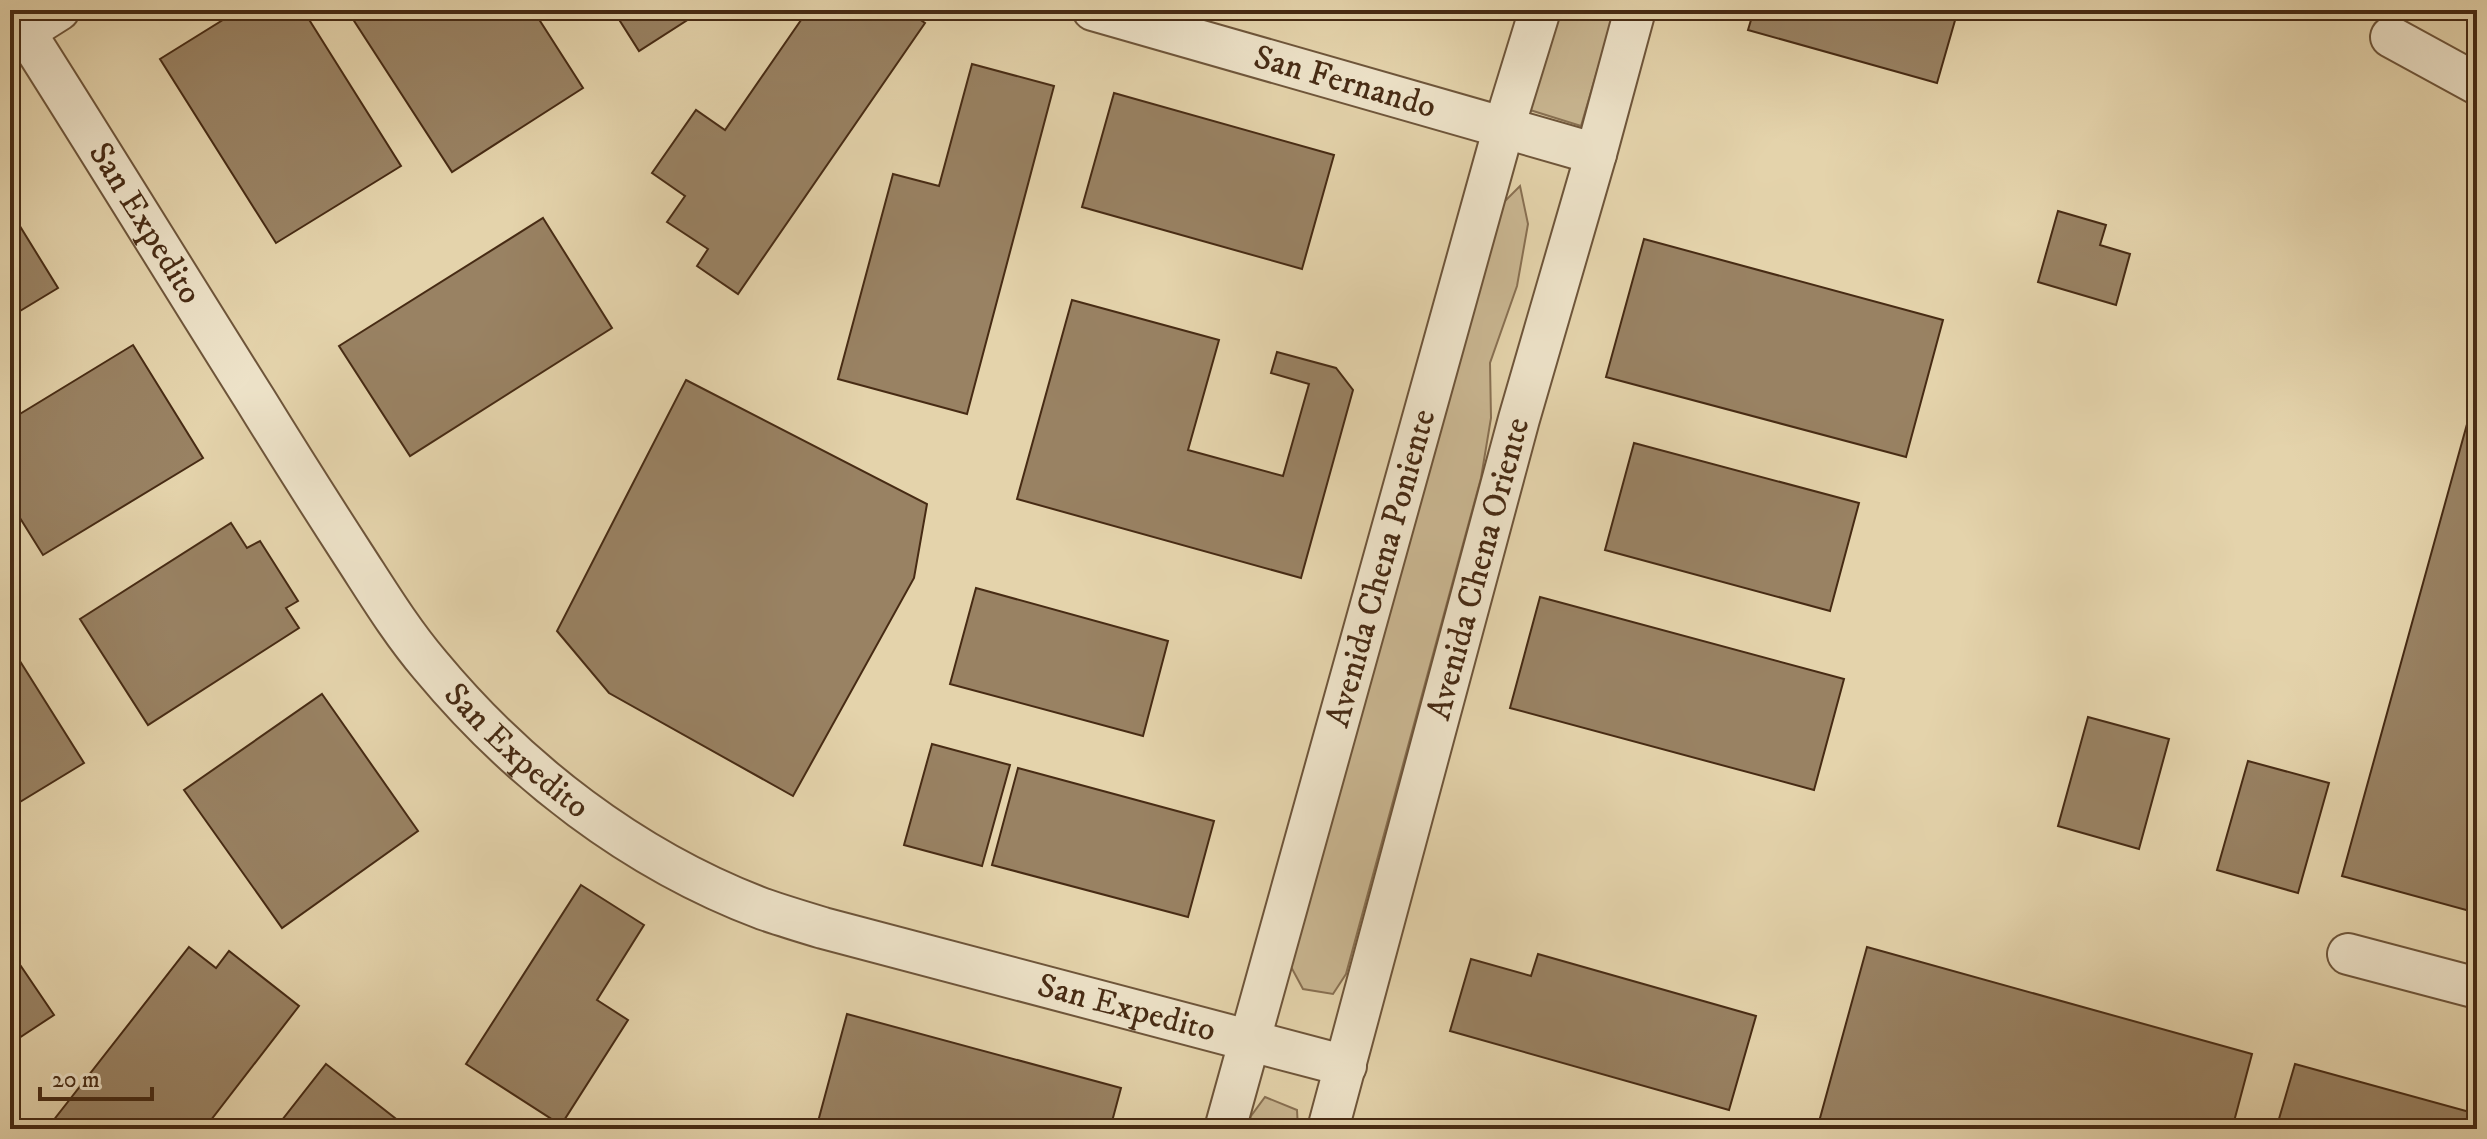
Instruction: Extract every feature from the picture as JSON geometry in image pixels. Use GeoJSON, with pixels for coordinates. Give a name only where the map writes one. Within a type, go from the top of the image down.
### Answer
{"type":"FeatureCollection","features":[{"type":"Feature","properties":{"kind":"street"},"geometry":{"type":"LineString","coordinates":[[15,27],[59,10]]}},
{"type":"Feature","properties":{"kind":"street","name":"San Fernando"},"geometry":{"type":"LineString","coordinates":[[1093,10],[1596,154]]}},
{"type":"Feature","properties":{"kind":"street","name":"Avenida Chena Poniente"},"geometry":{"type":"LineString","coordinates":[[1225,1129],[1504,127],[1540,10]]}},
{"type":"Feature","properties":{"kind":"street","name":"Avenida Chena Oriente"},"geometry":{"type":"LineString","coordinates":[[1328,1129],[1519,419],[1635,10]]}},
{"type":"Feature","properties":{"kind":"street","name":"San Expedito"},"geometry":{"type":"LineString","coordinates":[[15,27],[395,620],[430,665],[496,738],[534,772],[597,819],[657,858],[763,909],[823,928],[1346,1066]]}},
{"type":"Feature","properties":{"kind":"street"},"geometry":{"type":"LineString","coordinates":[[2391,37],[2477,84]]}},
{"type":"Feature","properties":{"kind":"street"},"geometry":{"type":"LineString","coordinates":[[2348,954],[2477,988]]}},
{"type":"Feature","properties":{"kind":"shaded area"},"geometry":{"type":"Polygon","coordinates":[[[1559,10],[1615,10],[1581,126],[1530,110],[1559,10]]]}},
{"type":"Feature","properties":{"kind":"shaded area"},"geometry":{"type":"Polygon","coordinates":[[[1520,186],[1528,224],[1517,286],[1490,363],[1491,418],[1481,478],[1346,974],[1333,994],[1303,989],[1290,965],[1504,202],[1520,186]]]}},
{"type":"Feature","properties":{"kind":"shaded area"},"geometry":{"type":"Polygon","coordinates":[[[1265,1097],[1297,1110],[1298,1129],[1247,1129],[1251,1116],[1265,1097]]]}},
{"type":"Feature","properties":{"kind":"building"},"geometry":{"type":"Polygon","coordinates":[[[239,10],[303,10],[401,166],[276,243],[160,59],[239,10]]]}},
{"type":"Feature","properties":{"kind":"building"},"geometry":{"type":"Polygon","coordinates":[[[347,10],[533,10],[583,88],[452,172],[347,10]]]}},
{"type":"Feature","properties":{"kind":"building"},"geometry":{"type":"Polygon","coordinates":[[[613,10],[703,10],[639,51],[613,10]]]}},
{"type":"Feature","properties":{"kind":"building"},"geometry":{"type":"Polygon","coordinates":[[[808,10],[906,10],[925,23],[738,294],[697,266],[708,249],[667,222],[685,196],[652,173],[696,110],[725,130],[808,10]]]}},
{"type":"Feature","properties":{"kind":"building"},"geometry":{"type":"Polygon","coordinates":[[[1754,10],[1958,10],[1937,83],[1748,30],[1754,10]]]}},
{"type":"Feature","properties":{"kind":"building"},"geometry":{"type":"Polygon","coordinates":[[[972,64],[1054,86],[967,414],[838,379],[893,174],[939,186],[972,64]]]}},
{"type":"Feature","properties":{"kind":"building"},"geometry":{"type":"Polygon","coordinates":[[[1114,93],[1334,155],[1302,269],[1082,207],[1114,93]]]}},
{"type":"Feature","properties":{"kind":"building"},"geometry":{"type":"Polygon","coordinates":[[[10,210],[58,288],[10,317],[10,210]]]}},
{"type":"Feature","properties":{"kind":"building"},"geometry":{"type":"Polygon","coordinates":[[[2058,211],[2106,225],[2100,245],[2130,254],[2116,305],[2038,282],[2058,211]]]}},
{"type":"Feature","properties":{"kind":"building"},"geometry":{"type":"Polygon","coordinates":[[[543,218],[612,328],[410,456],[339,346],[543,218]]]}},
{"type":"Feature","properties":{"kind":"building"},"geometry":{"type":"Polygon","coordinates":[[[1644,239],[1943,320],[1906,457],[1606,377],[1644,239]]]}},
{"type":"Feature","properties":{"kind":"building"},"geometry":{"type":"Polygon","coordinates":[[[1072,300],[1219,340],[1188,450],[1283,476],[1309,384],[1271,373],[1277,352],[1336,368],[1353,390],[1301,578],[1017,499],[1072,300]]]}},
{"type":"Feature","properties":{"kind":"building"},"geometry":{"type":"Polygon","coordinates":[[[133,345],[203,458],[43,555],[10,502],[10,420],[133,345]]]}},
{"type":"Feature","properties":{"kind":"building"},"geometry":{"type":"Polygon","coordinates":[[[686,380],[927,504],[914,578],[793,796],[609,693],[557,631],[686,380]]]}},
{"type":"Feature","properties":{"kind":"building"},"geometry":{"type":"Polygon","coordinates":[[[2472,406],[2477,408],[2477,913],[2342,876],[2472,406]]]}},
{"type":"Feature","properties":{"kind":"building"},"geometry":{"type":"Polygon","coordinates":[[[1634,443],[1859,503],[1830,611],[1605,550],[1634,443]]]}},
{"type":"Feature","properties":{"kind":"building"},"geometry":{"type":"Polygon","coordinates":[[[231,523],[247,548],[260,541],[298,601],[286,608],[299,628],[148,725],[80,619],[231,523]]]}},
{"type":"Feature","properties":{"kind":"building"},"geometry":{"type":"Polygon","coordinates":[[[976,588],[1168,641],[1143,736],[950,684],[976,588]]]}},
{"type":"Feature","properties":{"kind":"building"},"geometry":{"type":"Polygon","coordinates":[[[1540,597],[1844,679],[1814,790],[1510,708],[1540,597]]]}},
{"type":"Feature","properties":{"kind":"building"},"geometry":{"type":"Polygon","coordinates":[[[18,658],[84,763],[10,808],[10,663],[18,658]]]}},
{"type":"Feature","properties":{"kind":"building"},"geometry":{"type":"Polygon","coordinates":[[[322,694],[418,831],[282,928],[184,790],[322,694]]]}},
{"type":"Feature","properties":{"kind":"building"},"geometry":{"type":"Polygon","coordinates":[[[2088,717],[2169,739],[2139,849],[2058,826],[2088,717]]]}},
{"type":"Feature","properties":{"kind":"building"},"geometry":{"type":"Polygon","coordinates":[[[932,744],[1010,765],[982,866],[904,845],[932,744]]]}},
{"type":"Feature","properties":{"kind":"building"},"geometry":{"type":"Polygon","coordinates":[[[2248,761],[2329,783],[2298,893],[2217,870],[2248,761]]]}},
{"type":"Feature","properties":{"kind":"building"},"geometry":{"type":"Polygon","coordinates":[[[1018,768],[1214,821],[1188,917],[992,865],[1018,768]]]}},
{"type":"Feature","properties":{"kind":"building"},"geometry":{"type":"Polygon","coordinates":[[[581,885],[644,925],[597,1000],[628,1020],[561,1125],[466,1064],[581,885]]]}},
{"type":"Feature","properties":{"kind":"building"},"geometry":{"type":"Polygon","coordinates":[[[189,947],[216,968],[229,951],[299,1006],[204,1129],[53,1129],[49,1126],[189,947]]]}},
{"type":"Feature","properties":{"kind":"building"},"geometry":{"type":"Polygon","coordinates":[[[1867,947],[2252,1054],[2232,1129],[1817,1129],[1867,947]]]}},
{"type":"Feature","properties":{"kind":"building"},"geometry":{"type":"Polygon","coordinates":[[[10,950],[54,1015],[10,1044],[10,950]]]}},
{"type":"Feature","properties":{"kind":"building"},"geometry":{"type":"Polygon","coordinates":[[[1538,954],[1756,1016],[1729,1110],[1450,1031],[1471,959],[1531,976],[1538,954]]]}},
{"type":"Feature","properties":{"kind":"building"},"geometry":{"type":"Polygon","coordinates":[[[847,1014],[1121,1088],[1110,1129],[816,1129],[847,1014]]]}},
{"type":"Feature","properties":{"kind":"building"},"geometry":{"type":"Polygon","coordinates":[[[326,1064],[409,1129],[275,1129],[326,1064]]]}},
{"type":"Feature","properties":{"kind":"building"},"geometry":{"type":"Polygon","coordinates":[[[2295,1064],[2477,1114],[2477,1129],[2276,1129],[2295,1064]]]}}]}
